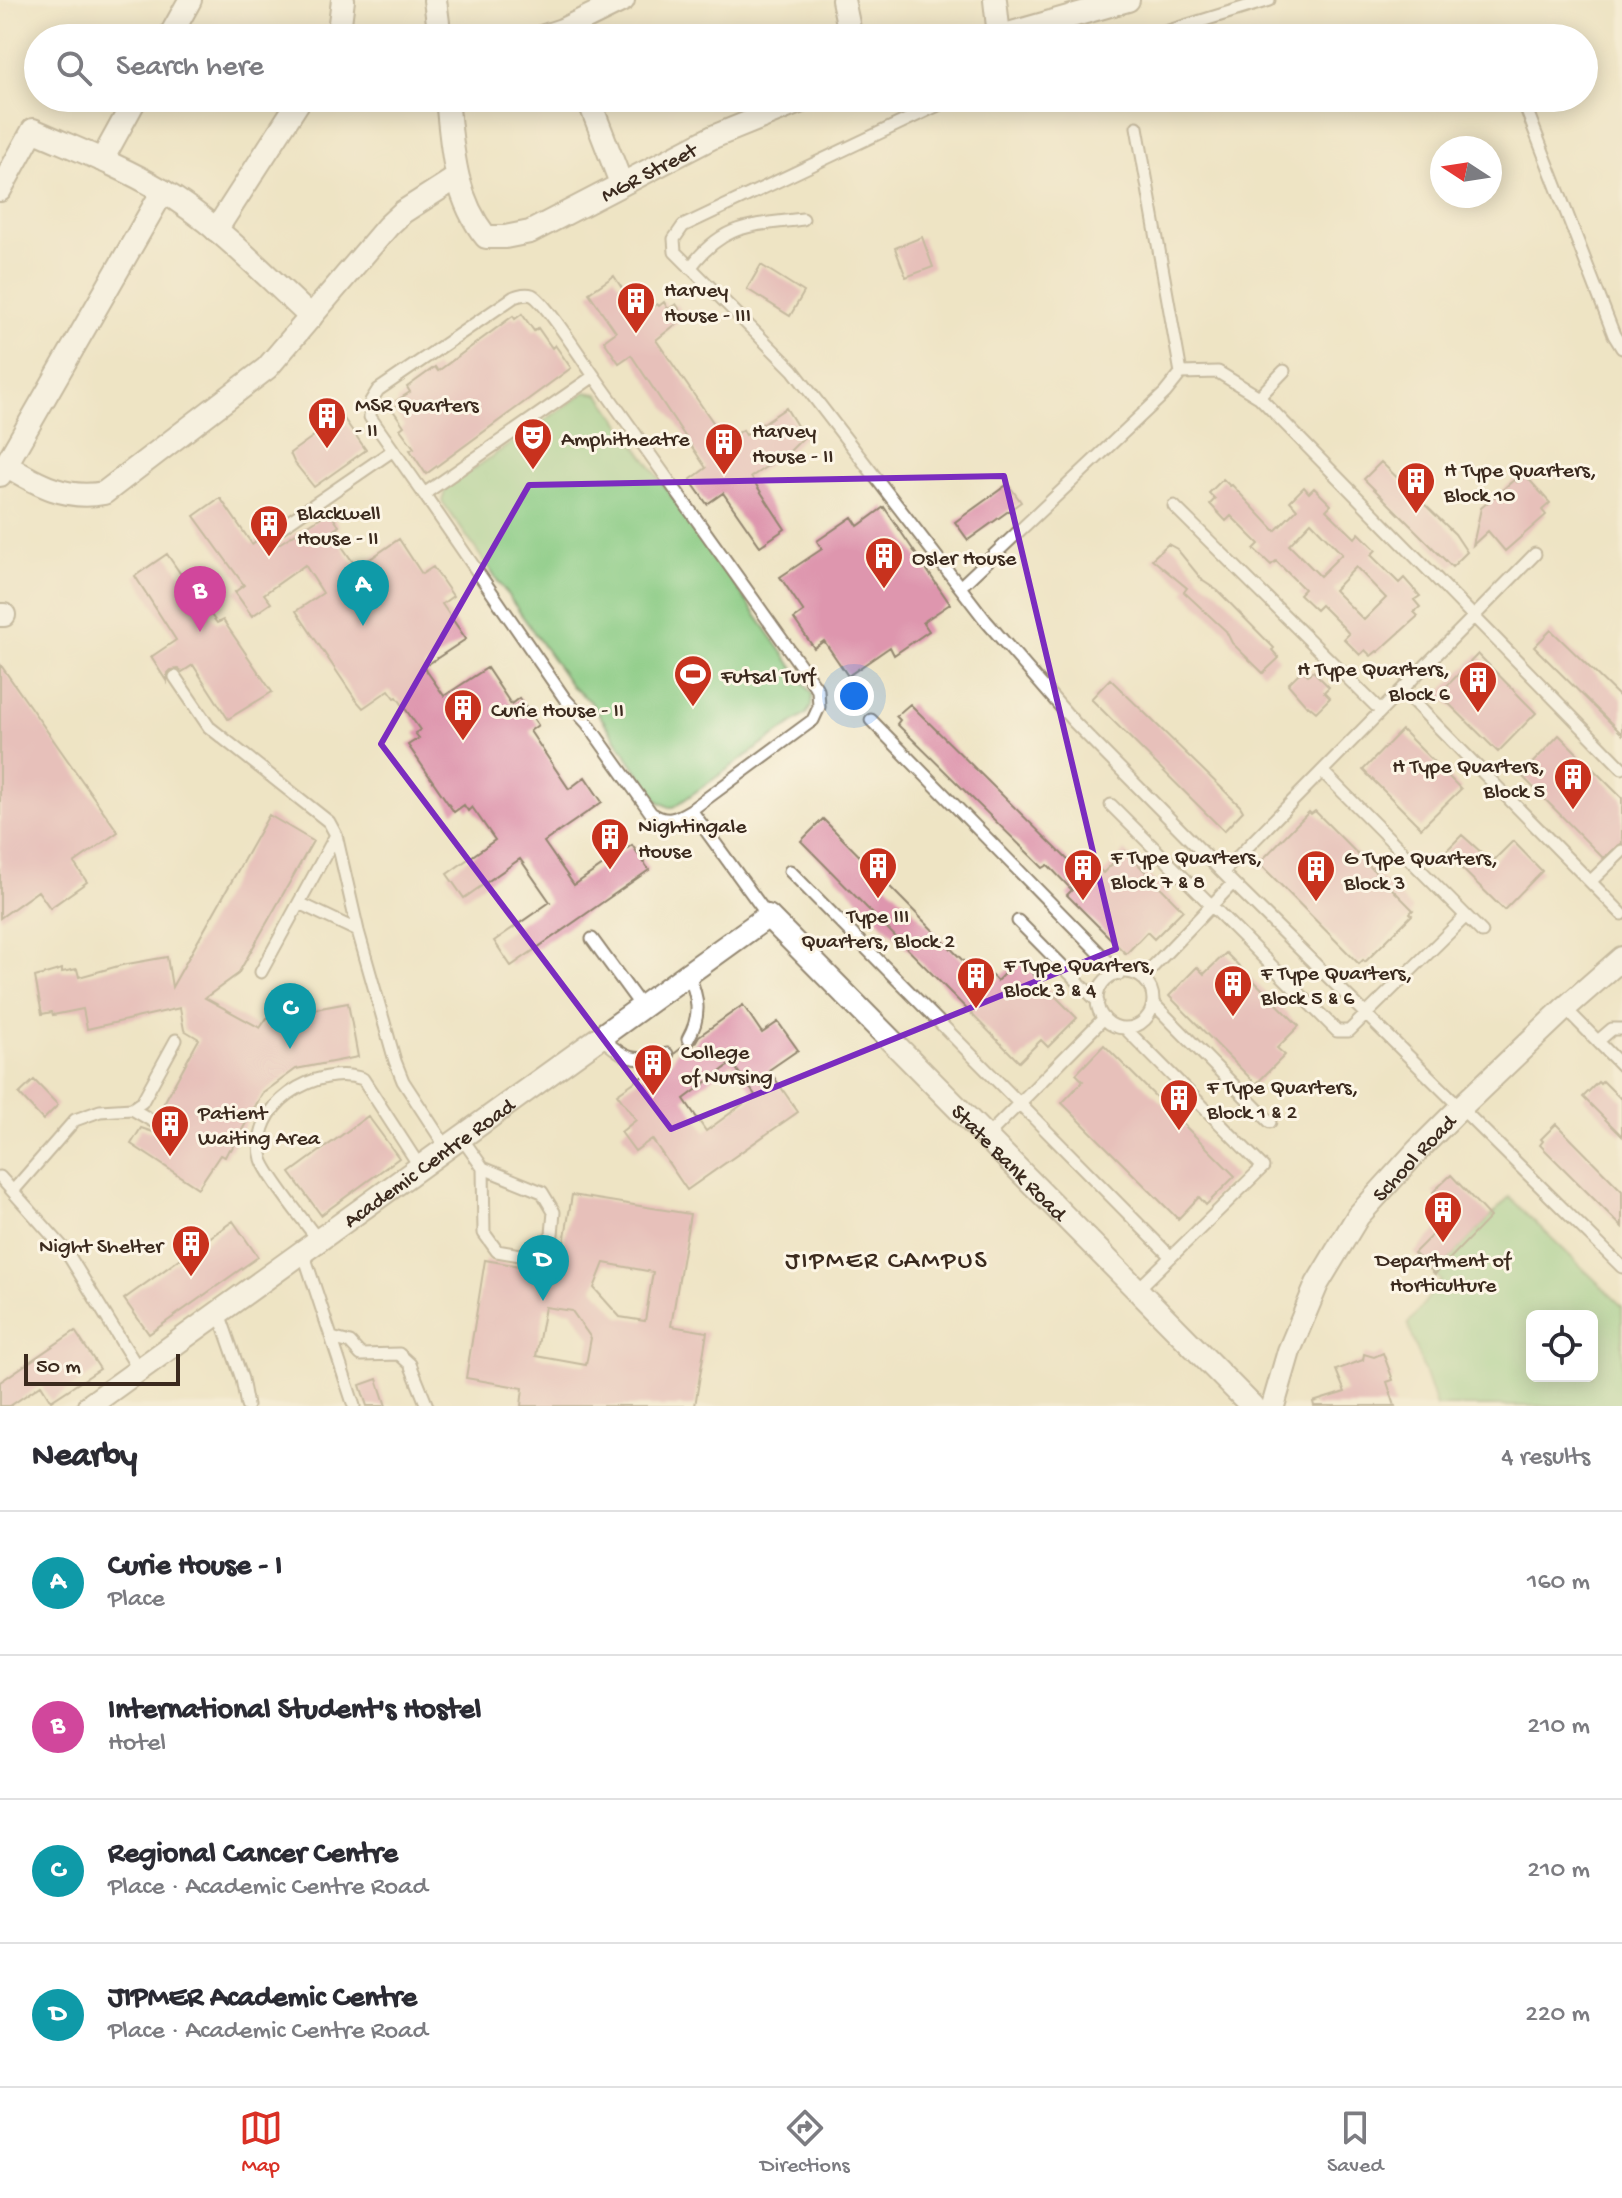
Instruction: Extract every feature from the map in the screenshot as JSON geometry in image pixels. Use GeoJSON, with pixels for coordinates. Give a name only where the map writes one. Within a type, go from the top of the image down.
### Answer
{"type":"FeatureCollection","features":[{"type":"Feature","properties":{"kind":"street"},"geometry":{"type":"LineString","coordinates":[[177,24],[190,0]]}},
{"type":"Feature","properties":{"kind":"street"},"geometry":{"type":"LineString","coordinates":[[340,24],[343,0]]}},
{"type":"Feature","properties":{"kind":"street"},"geometry":{"type":"LineString","coordinates":[[435,0],[438,24]]}},
{"type":"Feature","properties":{"kind":"street"},"geometry":{"type":"LineString","coordinates":[[581,24],[623,0]]}},
{"type":"Feature","properties":{"kind":"street"},"geometry":{"type":"LineString","coordinates":[[843,0],[848,24]]}},
{"type":"Feature","properties":{"kind":"street"},"geometry":{"type":"LineString","coordinates":[[995,0],[996,24]]}},
{"type":"Feature","properties":{"kind":"street"},"geometry":{"type":"LineString","coordinates":[[1043,24],[1128,0]]}},
{"type":"Feature","properties":{"kind":"street"},"geometry":{"type":"LineString","coordinates":[[102,160],[128,112]]}},
{"type":"Feature","properties":{"kind":"street"},"geometry":{"type":"LineString","coordinates":[[216,230],[292,112]]}},
{"type":"Feature","properties":{"kind":"street"},"geometry":{"type":"LineString","coordinates":[[163,191],[3,470],[67,494],[87,496],[104,493],[267,368],[403,212],[456,178],[449,112]]}},
{"type":"Feature","properties":{"kind":"street"},"geometry":{"type":"LineString","coordinates":[[593,112],[621,183]]}},
{"type":"Feature","properties":{"kind":"street","name":"MGR Street"},"geometry":{"type":"LineString","coordinates":[[456,178],[474,222],[486,237],[530,232],[713,137],[775,112]]}},
{"type":"Feature","properties":{"kind":"street"},"geometry":{"type":"LineString","coordinates":[[0,190],[33,130],[163,191],[216,230],[311,317]]}},
{"type":"Feature","properties":{"kind":"street","name":"Academic Centre Road"},"geometry":{"type":"LineString","coordinates":[[89,1406],[768,916]]}},
{"type":"Feature","properties":{"kind":"street","name":"State Bank Road"},"geometry":{"type":"LineString","coordinates":[[768,916],[1252,1406]]}},
{"type":"Feature","properties":{"kind":"street","name":"School Road"},"geometry":{"type":"LineString","coordinates":[[1273,1406],[1298,1329],[1317,1284],[1345,1235],[1372,1199],[1460,1108],[1622,958]]}},
{"type":"Feature","properties":{"kind":"lane"},"geometry":{"type":"LineString","coordinates":[[1191,24],[1269,0]]}},
{"type":"Feature","properties":{"kind":"lane"},"geometry":{"type":"LineString","coordinates":[[923,112],[683,226],[674,239],[675,252],[793,370],[986,621],[1074,722],[1622,1267]]}},
{"type":"Feature","properties":{"kind":"lane"},"geometry":{"type":"LineString","coordinates":[[1527,112],[1614,335],[1622,348]]}},
{"type":"Feature","properties":{"kind":"lane"},"geometry":{"type":"LineString","coordinates":[[960,587],[1165,393],[1181,373],[1137,127]]}},
{"type":"Feature","properties":{"kind":"lane"},"geometry":{"type":"LineString","coordinates":[[690,268],[703,251],[726,234],[743,227],[803,219]]}},
{"type":"Feature","properties":{"kind":"lane"},"geometry":{"type":"LineString","coordinates":[[530,294],[594,376],[818,690],[819,707],[813,720],[677,819],[668,821],[651,813],[587,723],[565,699],[392,451],[370,417],[371,401],[378,390],[514,297],[530,294]]}},
{"type":"Feature","properties":{"kind":"lane"},"geometry":{"type":"LineString","coordinates":[[1259,397],[1284,371]]}},
{"type":"Feature","properties":{"kind":"lane"},"geometry":{"type":"LineString","coordinates":[[1181,373],[1218,372],[1259,397],[1622,768]]}},
{"type":"Feature","properties":{"kind":"lane"},"geometry":{"type":"LineString","coordinates":[[424,494],[594,376]]}},
{"type":"Feature","properties":{"kind":"lane"},"geometry":{"type":"LineString","coordinates":[[280,528],[392,451]]}},
{"type":"Feature","properties":{"kind":"lane"},"geometry":{"type":"LineString","coordinates":[[1174,506],[1381,711]]}},
{"type":"Feature","properties":{"kind":"lane"},"geometry":{"type":"LineString","coordinates":[[1223,872],[1535,554]]}},
{"type":"Feature","properties":{"kind":"lane"},"geometry":{"type":"LineString","coordinates":[[175,677],[209,727],[329,822],[336,835],[358,931],[403,1081],[454,1142],[483,1168],[542,1192],[554,1212],[552,1234],[539,1250],[520,1255],[497,1251],[484,1233],[483,1168]]}},
{"type":"Feature","properties":{"kind":"lane"},"geometry":{"type":"LineString","coordinates":[[1402,690],[1622,914]]}},
{"type":"Feature","properties":{"kind":"lane"},"geometry":{"type":"LineString","coordinates":[[871,720],[1120,974]]}},
{"type":"Feature","properties":{"kind":"lane"},"geometry":{"type":"LineString","coordinates":[[1322,771],[1482,932]]}},
{"type":"Feature","properties":{"kind":"lane"},"geometry":{"type":"LineString","coordinates":[[1111,805],[1337,1031],[1349,1031],[1466,916]]}},
{"type":"Feature","properties":{"kind":"lane"},"geometry":{"type":"LineString","coordinates":[[691,810],[768,916]]}},
{"type":"Feature","properties":{"kind":"lane"},"geometry":{"type":"LineString","coordinates":[[261,972],[336,835]]}},
{"type":"Feature","properties":{"kind":"lane"},"geometry":{"type":"LineString","coordinates":[[1591,881],[1622,851]]}},
{"type":"Feature","properties":{"kind":"lane"},"geometry":{"type":"LineString","coordinates":[[790,871],[1171,1257]]}},
{"type":"Feature","properties":{"kind":"lane"},"geometry":{"type":"LineString","coordinates":[[1142,978],[1233,883]]}},
{"type":"Feature","properties":{"kind":"lane"},"geometry":{"type":"LineString","coordinates":[[299,903],[358,931]]}},
{"type":"Feature","properties":{"kind":"lane"},"geometry":{"type":"LineString","coordinates":[[1018,921],[1098,1002],[1104,1018],[1114,1026],[1125,1028],[1141,1023],[1151,1011],[1153,1003],[1151,989],[1142,978],[1127,973],[1112,976],[1101,987],[1098,1002]]}},
{"type":"Feature","properties":{"kind":"lane"},"geometry":{"type":"LineString","coordinates":[[592,939],[641,1006]]}},
{"type":"Feature","properties":{"kind":"lane"},"geometry":{"type":"LineString","coordinates":[[688,973],[698,997],[697,1023],[688,1039]]}},
{"type":"Feature","properties":{"kind":"lane"},"geometry":{"type":"LineString","coordinates":[[1153,1003],[1270,1122]]}},
{"type":"Feature","properties":{"kind":"lane"},"geometry":{"type":"LineString","coordinates":[[1565,1008],[1622,1066]]}},
{"type":"Feature","properties":{"kind":"lane"},"geometry":{"type":"LineString","coordinates":[[985,1138],[1104,1018]]}},
{"type":"Feature","properties":{"kind":"lane"},"geometry":{"type":"LineString","coordinates":[[1125,1028],[1263,1167],[1136,1291]]}},
{"type":"Feature","properties":{"kind":"lane"},"geometry":{"type":"LineString","coordinates":[[1598,1041],[1612,1029],[1622,1029]]}},
{"type":"Feature","properties":{"kind":"lane"},"geometry":{"type":"LineString","coordinates":[[600,1036],[620,1053],[641,1061],[667,1054]]}},
{"type":"Feature","properties":{"kind":"lane"},"geometry":{"type":"LineString","coordinates":[[13,1191],[75,1120],[100,1111],[132,1109],[142,1102],[176,1040]]}},
{"type":"Feature","properties":{"kind":"lane"},"geometry":{"type":"LineString","coordinates":[[354,1406],[332,1338],[311,1247],[262,1162],[260,1134],[274,1105],[305,1083],[349,1074],[363,1079],[420,1167]]}},
{"type":"Feature","properties":{"kind":"lane"},"geometry":{"type":"LineString","coordinates":[[132,1109],[163,1127]]}},
{"type":"Feature","properties":{"kind":"lane"},"geometry":{"type":"LineString","coordinates":[[0,1177],[66,1251],[139,1370]]}},
{"type":"Feature","properties":{"kind":"lane"},"geometry":{"type":"LineString","coordinates":[[219,1313],[242,1379],[247,1406]]}},
{"type":"Feature","properties":{"kind":"lane"},"geometry":{"type":"LineString","coordinates":[[332,1338],[350,1343],[361,1355],[399,1354],[410,1364],[427,1406]]}},
{"type":"Feature","properties":{"kind":"highlighted area"},"geometry":{"type":"Polygon","coordinates":[[[1004,476],[1116,949],[671,1129],[381,744],[529,485],[1004,476]]]}},
{"type":"Feature","properties":{"kind":"green space"},"geometry":{"type":"Polygon","coordinates":[[[586,392],[598,394],[603,399],[812,694],[811,707],[806,714],[674,807],[658,801],[590,701],[572,687],[442,501],[446,488],[586,392]]]}},
{"type":"Feature","properties":{"kind":"green space"},"geometry":{"type":"Polygon","coordinates":[[[1509,1197],[1622,1306],[1622,1406],[1436,1406],[1408,1324],[1441,1281],[1435,1274],[1509,1197]]]}},
{"type":"Feature","properties":{"kind":"building"},"geometry":{"type":"Polygon","coordinates":[[[922,237],[933,267],[906,277],[895,248],[922,237]]]}},
{"type":"Feature","properties":{"kind":"building"},"geometry":{"type":"Polygon","coordinates":[[[761,265],[804,292],[790,316],[747,289],[761,265]]]}},
{"type":"Feature","properties":{"kind":"building"},"geometry":{"type":"Polygon","coordinates":[[[614,276],[640,316],[664,302],[668,309],[676,304],[685,317],[656,340],[726,441],[743,430],[746,435],[786,408],[804,437],[790,451],[751,477],[785,529],[760,546],[723,493],[707,504],[690,480],[706,468],[631,355],[619,363],[604,341],[616,332],[589,293],[614,276]]]}},
{"type":"Feature","properties":{"kind":"building"},"geometry":{"type":"Polygon","coordinates":[[[522,314],[534,331],[538,328],[552,348],[555,345],[571,368],[426,474],[410,450],[414,448],[400,429],[404,426],[392,409],[398,404],[396,401],[410,392],[407,387],[435,367],[438,371],[513,316],[515,319],[522,314]]]}},
{"type":"Feature","properties":{"kind":"building","name":"MSR Quarters - II"},"geometry":{"type":"Polygon","coordinates":[[[342,416],[366,450],[314,487],[290,453],[342,416]]]}},
{"type":"Feature","properties":{"kind":"building","name":"H Type Quarters, Block 10"},"geometry":{"type":"Polygon","coordinates":[[[1381,462],[1455,534],[1467,552],[1452,567],[1364,479],[1381,462]]]}},
{"type":"Feature","properties":{"kind":"building"},"geometry":{"type":"Polygon","coordinates":[[[1526,476],[1550,503],[1542,510],[1546,515],[1505,551],[1488,531],[1473,545],[1481,508],[1515,479],[1517,482],[1526,476]]]}},
{"type":"Feature","properties":{"kind":"building"},"geometry":{"type":"Polygon","coordinates":[[[1223,479],[1275,531],[1297,509],[1290,501],[1304,487],[1309,493],[1314,488],[1331,505],[1326,510],[1355,538],[1359,533],[1376,550],[1371,555],[1399,583],[1404,578],[1420,596],[1414,600],[1420,607],[1414,612],[1418,616],[1378,652],[1371,656],[1365,650],[1360,655],[1344,639],[1349,634],[1344,628],[1321,605],[1316,610],[1299,594],[1304,589],[1276,561],[1271,565],[1254,549],[1259,544],[1231,516],[1226,521],[1210,504],[1215,499],[1209,493],[1223,479]],[[1311,522],[1289,545],[1320,576],[1342,554],[1311,522]],[[1356,567],[1334,590],[1364,620],[1386,598],[1356,567]]]}},
{"type":"Feature","properties":{"kind":"building"},"geometry":{"type":"Polygon","coordinates":[[[1008,484],[1021,502],[968,540],[955,522],[1008,484]]]}},
{"type":"Feature","properties":{"kind":"building"},"geometry":{"type":"Polygon","coordinates":[[[218,499],[252,544],[265,534],[274,547],[329,512],[339,526],[332,532],[357,568],[399,539],[422,574],[433,567],[453,596],[442,604],[466,639],[424,667],[444,696],[487,668],[511,704],[519,698],[538,725],[530,731],[569,789],[585,777],[602,802],[544,842],[574,885],[632,845],[649,870],[511,966],[494,941],[550,902],[520,859],[464,898],[447,874],[495,840],[472,807],[468,811],[464,805],[454,812],[408,745],[419,738],[415,733],[420,730],[397,697],[389,690],[363,708],[356,700],[296,611],[323,593],[305,565],[264,594],[271,603],[252,616],[235,592],[244,585],[194,516],[218,499]]]}},
{"type":"Feature","properties":{"kind":"building","name":"Osler House"},"geometry":{"type":"Polygon","coordinates":[[[884,507],[950,604],[923,622],[929,631],[894,655],[890,647],[848,676],[824,641],[814,648],[794,619],[804,612],[780,577],[822,549],[817,541],[852,517],[858,526],[884,507]]]}},
{"type":"Feature","properties":{"kind":"building"},"geometry":{"type":"Polygon","coordinates":[[[1168,544],[1177,549],[1203,581],[1218,591],[1274,648],[1272,650],[1279,658],[1263,673],[1232,643],[1226,631],[1184,592],[1187,588],[1152,559],[1168,544]]]}},
{"type":"Feature","properties":{"kind":"building"},"geometry":{"type":"Polygon","coordinates":[[[167,554],[182,576],[181,587],[191,588],[217,623],[223,620],[272,692],[228,719],[193,665],[182,672],[171,670],[167,674],[167,682],[151,657],[176,640],[135,576],[167,554]]]}},
{"type":"Feature","properties":{"kind":"building"},"geometry":{"type":"Polygon","coordinates":[[[1551,630],[1622,699],[1622,734],[1534,647],[1551,630]]]}},
{"type":"Feature","properties":{"kind":"building"},"geometry":{"type":"Polygon","coordinates":[[[1478,654],[1536,713],[1498,752],[1439,694],[1478,654]]]}},
{"type":"Feature","properties":{"kind":"building"},"geometry":{"type":"Polygon","coordinates":[[[0,664],[118,832],[74,863],[87,882],[50,908],[38,891],[0,918],[0,664]]]}},
{"type":"Feature","properties":{"kind":"building"},"geometry":{"type":"Polygon","coordinates":[[[1302,670],[1308,675],[1313,671],[1329,687],[1324,692],[1330,698],[1316,712],[1288,684],[1302,670]]]}},
{"type":"Feature","properties":{"kind":"building"},"geometry":{"type":"Polygon","coordinates":[[[1110,679],[1240,806],[1243,811],[1224,831],[1091,699],[1110,679]]]}},
{"type":"Feature","properties":{"kind":"building"},"geometry":{"type":"Polygon","coordinates":[[[910,704],[1083,875],[1096,866],[1103,873],[1125,851],[1183,910],[1154,939],[1147,932],[1126,954],[1067,895],[1072,890],[1048,865],[1043,868],[897,724],[900,720],[896,716],[910,704]]]}},
{"type":"Feature","properties":{"kind":"building"},"geometry":{"type":"Polygon","coordinates":[[[1402,730],[1461,789],[1421,828],[1363,770],[1402,730]]]}},
{"type":"Feature","properties":{"kind":"building"},"geometry":{"type":"Polygon","coordinates":[[[1559,735],[1622,798],[1622,843],[1603,858],[1521,775],[1559,735]]]}},
{"type":"Feature","properties":{"kind":"building"},"geometry":{"type":"Polygon","coordinates":[[[1315,811],[1413,910],[1412,915],[1365,962],[1363,960],[1359,964],[1261,865],[1262,860],[1309,812],[1315,811]]]}},
{"type":"Feature","properties":{"kind":"building"},"geometry":{"type":"Polygon","coordinates":[[[269,815],[313,841],[238,974],[205,998],[260,1028],[267,1018],[348,1003],[358,1057],[296,1069],[262,1094],[231,1150],[225,1157],[220,1155],[198,1188],[131,1144],[141,1128],[162,1135],[171,1131],[170,1122],[158,1114],[199,1039],[184,1030],[180,1008],[87,1029],[83,1009],[42,1014],[35,977],[62,969],[62,972],[77,969],[79,977],[167,957],[172,987],[269,815]]]}},
{"type":"Feature","properties":{"kind":"building"},"geometry":{"type":"Polygon","coordinates":[[[823,819],[983,981],[990,974],[997,981],[1018,959],[1077,1018],[1048,1047],[1041,1040],[1019,1062],[801,841],[823,819]]]}},
{"type":"Feature","properties":{"kind":"building"},"geometry":{"type":"Polygon","coordinates":[[[1462,835],[1492,862],[1513,841],[1542,871],[1504,910],[1445,852],[1462,835]]]}},
{"type":"Feature","properties":{"kind":"building","name":"F Type Quarters, Block 5 & 6"},"geometry":{"type":"Polygon","coordinates":[[[1226,953],[1299,1026],[1277,1048],[1285,1055],[1256,1084],[1169,996],[1197,967],[1204,974],[1226,953]]]}},
{"type":"Feature","properties":{"kind":"building","name":"College of Nursing"},"geometry":{"type":"Polygon","coordinates":[[[743,1005],[762,1033],[778,1022],[798,1050],[769,1070],[798,1112],[687,1190],[652,1139],[635,1151],[621,1132],[636,1120],[617,1094],[659,1065],[672,1061],[675,1053],[684,1046],[693,1046],[699,1036],[743,1005]],[[732,1063],[684,1099],[706,1131],[755,1095],[732,1063]]]}},
{"type":"Feature","properties":{"kind":"building","name":"F Type Quarters, Block 1 & 2"},"geometry":{"type":"Polygon","coordinates":[[[1104,1045],[1235,1176],[1206,1205],[1199,1197],[1178,1219],[1062,1103],[1083,1081],[1076,1074],[1104,1045]]]}},
{"type":"Feature","properties":{"kind":"building"},"geometry":{"type":"Polygon","coordinates":[[[34,1080],[58,1105],[43,1120],[19,1094],[34,1080]]]}},
{"type":"Feature","properties":{"kind":"building"},"geometry":{"type":"Polygon","coordinates":[[[1603,1081],[1622,1100],[1622,1136],[1583,1097],[1603,1081]]]}},
{"type":"Feature","properties":{"kind":"building"},"geometry":{"type":"Polygon","coordinates":[[[368,1116],[399,1158],[321,1215],[290,1173],[368,1116]]]}},
{"type":"Feature","properties":{"kind":"building"},"geometry":{"type":"Polygon","coordinates":[[[1556,1124],[1622,1191],[1622,1227],[1540,1145],[1541,1139],[1556,1124]]]}},
{"type":"Feature","properties":{"kind":"building"},"geometry":{"type":"Polygon","coordinates":[[[1451,1175],[1490,1217],[1435,1274],[1414,1253],[1453,1214],[1433,1192],[1451,1175]]]}},
{"type":"Feature","properties":{"kind":"building"},"geometry":{"type":"Polygon","coordinates":[[[572,1195],[690,1214],[671,1326],[707,1332],[695,1406],[521,1406],[523,1388],[466,1378],[485,1260],[559,1273],[572,1195]],[[604,1263],[594,1288],[620,1317],[645,1321],[653,1272],[604,1263]],[[545,1307],[536,1356],[586,1365],[591,1338],[572,1311],[545,1307]]]}},
{"type":"Feature","properties":{"kind":"building","name":"Night Shelter"},"geometry":{"type":"Polygon","coordinates":[[[233,1221],[258,1257],[149,1334],[124,1299],[233,1221]]]}},
{"type":"Feature","properties":{"kind":"building"},"geometry":{"type":"Polygon","coordinates":[[[75,1331],[100,1369],[51,1401],[41,1385],[10,1406],[0,1406],[0,1382],[75,1331]]]}},
{"type":"Feature","properties":{"kind":"building"},"geometry":{"type":"Polygon","coordinates":[[[1383,1353],[1393,1380],[1387,1382],[1395,1406],[1314,1406],[1313,1402],[1345,1392],[1336,1370],[1363,1360],[1364,1354],[1374,1357],[1383,1353]]]}},
{"type":"Feature","properties":{"kind":"building"},"geometry":{"type":"Polygon","coordinates":[[[377,1379],[386,1406],[367,1406],[360,1385],[377,1379]]]}},
{"type":"Feature","properties":{"kind":"place","name":"Harvey House - III"},"geometry":{"type":"Point","coordinates":[636,335]}},
{"type":"Feature","properties":{"kind":"place","name":"MSR Quarters - II"},"geometry":{"type":"Point","coordinates":[327,450]}},
{"type":"Feature","properties":{"kind":"place","name":"Amphitheatre"},"geometry":{"type":"Point","coordinates":[533,471]}},
{"type":"Feature","properties":{"kind":"place","name":"Harvey House - II"},"geometry":{"type":"Point","coordinates":[724,476]}},
{"type":"Feature","properties":{"kind":"place","name":"H Type Quarters, Block 10"},"geometry":{"type":"Point","coordinates":[1416,515]}},
{"type":"Feature","properties":{"kind":"place","name":"Blackwell House - II"},"geometry":{"type":"Point","coordinates":[269,558]}},
{"type":"Feature","properties":{"kind":"place","name":"Osler House"},"geometry":{"type":"Point","coordinates":[884,590]}},
{"type":"Feature","properties":{"kind":"place","name":"Curie House - I"},"geometry":{"type":"Point","coordinates":[363,626]}},
{"type":"Feature","properties":{"kind":"place","name":"International Student's Hostel"},"geometry":{"type":"Point","coordinates":[200,632]}},
{"type":"Feature","properties":{"kind":"place","name":"Futsal Turf"},"geometry":{"type":"Point","coordinates":[693,708]}},
{"type":"Feature","properties":{"kind":"place","name":"H Type Quarters, Block 6"},"geometry":{"type":"Point","coordinates":[1478,714]}},
{"type":"Feature","properties":{"kind":"place","name":"Curie House - II"},"geometry":{"type":"Point","coordinates":[463,742]}},
{"type":"Feature","properties":{"kind":"place","name":"H Type Quarters, Block 5"},"geometry":{"type":"Point","coordinates":[1573,811]}},
{"type":"Feature","properties":{"kind":"place","name":"Nightingale House"},"geometry":{"type":"Point","coordinates":[610,871]}},
{"type":"Feature","properties":{"kind":"place","name":"Type III Quarters, Block 2"},"geometry":{"type":"Point","coordinates":[878,900]}},
{"type":"Feature","properties":{"kind":"place","name":"F Type Quarters, Block 7 & 8"},"geometry":{"type":"Point","coordinates":[1083,902]}},
{"type":"Feature","properties":{"kind":"place","name":"G Type Quarters, Block 3"},"geometry":{"type":"Point","coordinates":[1316,903]}},
{"type":"Feature","properties":{"kind":"place","name":"F Type Quarters, Block 3 & 4"},"geometry":{"type":"Point","coordinates":[976,1010]}},
{"type":"Feature","properties":{"kind":"place","name":"F Type Quarters, Block 5 & 6"},"geometry":{"type":"Point","coordinates":[1233,1018]}},
{"type":"Feature","properties":{"kind":"place","name":"Regional Cancer Centre"},"geometry":{"type":"Point","coordinates":[290,1049]}},
{"type":"Feature","properties":{"kind":"place","name":"College of Nursing"},"geometry":{"type":"Point","coordinates":[653,1097]}},
{"type":"Feature","properties":{"kind":"place","name":"F Type Quarters, Block 1 & 2"},"geometry":{"type":"Point","coordinates":[1179,1132]}},
{"type":"Feature","properties":{"kind":"place","name":"Patient Waiting Area"},"geometry":{"type":"Point","coordinates":[170,1158]}},
{"type":"Feature","properties":{"kind":"place","name":"Department of Horticulture"},"geometry":{"type":"Point","coordinates":[1443,1244]}},
{"type":"Feature","properties":{"kind":"place","name":"Night Shelter"},"geometry":{"type":"Point","coordinates":[191,1278]}},
{"type":"Feature","properties":{"kind":"place","name":"JIPMER Academic Centre"},"geometry":{"type":"Point","coordinates":[543,1301]}},
{"type":"Feature","properties":{"kind":"district","name":"JIPMER CAMPUS"},"geometry":{"type":"Point","coordinates":[887,1258]}}]}
